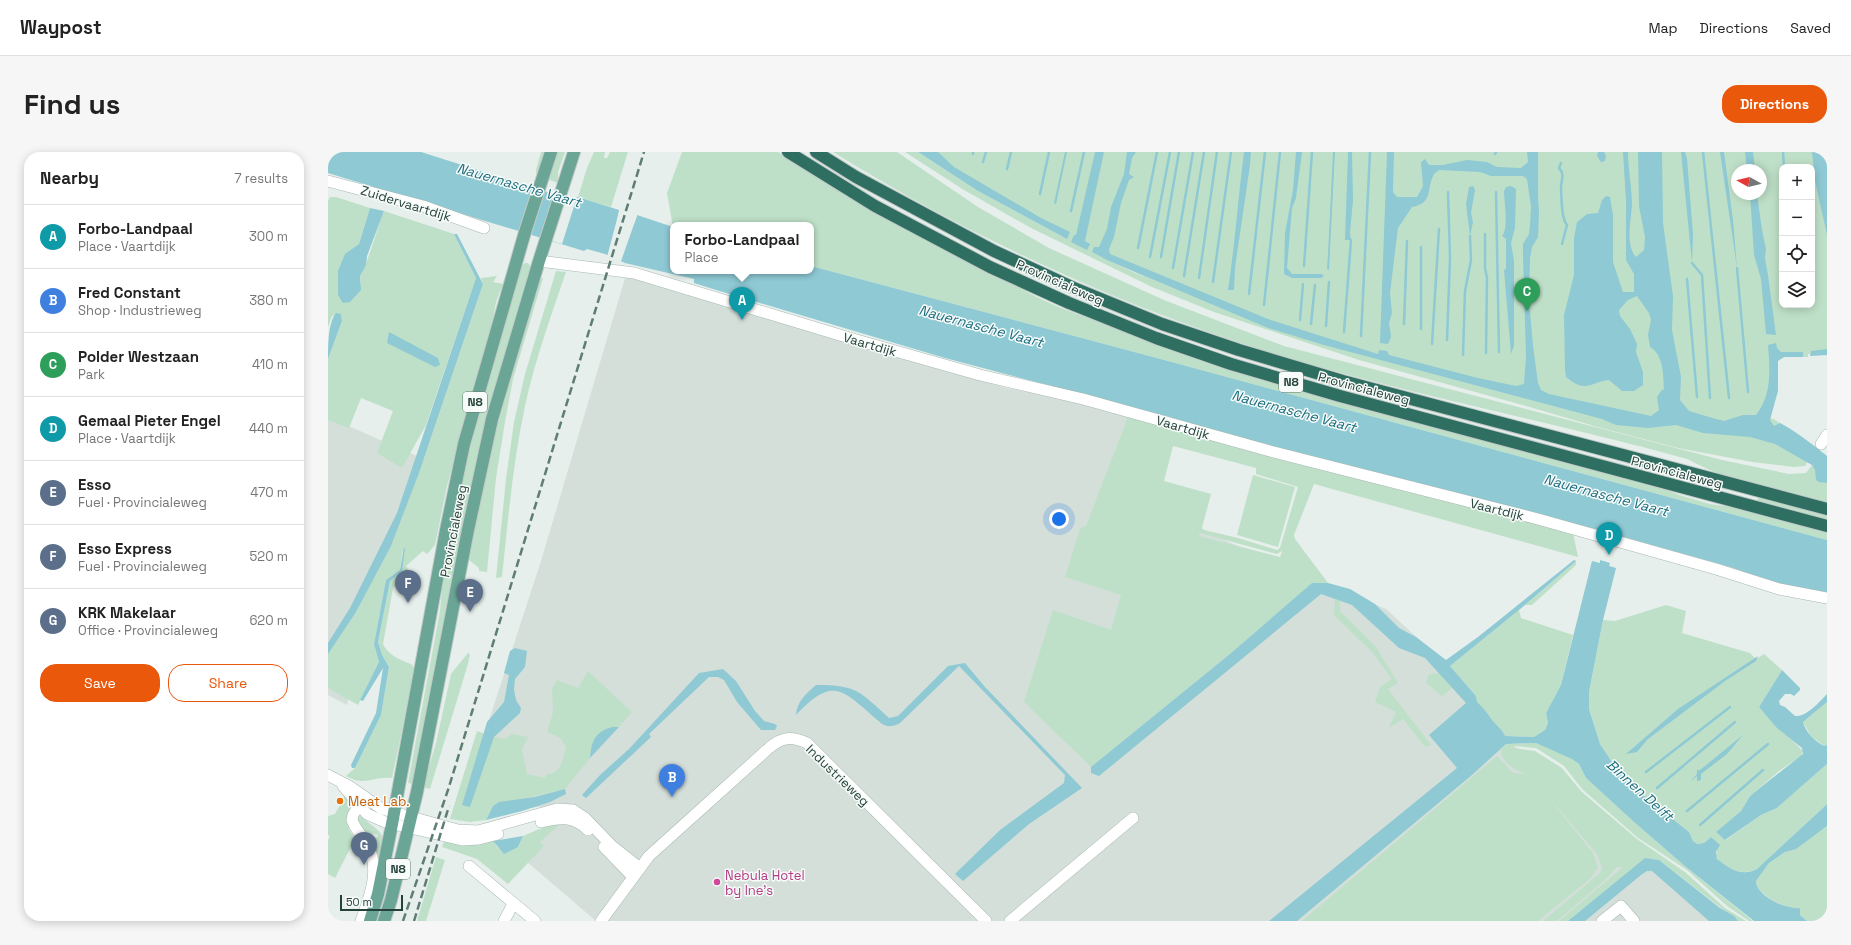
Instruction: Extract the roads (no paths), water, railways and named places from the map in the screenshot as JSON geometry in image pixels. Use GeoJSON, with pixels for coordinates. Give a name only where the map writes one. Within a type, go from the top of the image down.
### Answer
{"type":"FeatureCollection","features":[{"type":"Feature","properties":{"kind":"highway","name":"Provincialeweg"},"geometry":{"type":"LineString","coordinates":[[788,152],[875,206],[990,267],[1069,303],[1156,338],[1231,364],[1340,396],[1827,526]]}},
{"type":"Feature","properties":{"kind":"highway","name":"Provincialeweg"},"geometry":{"type":"LineString","coordinates":[[816,152],[856,177],[994,251],[1074,288],[1162,324],[1239,350],[1342,381],[1827,509]]}},
{"type":"Feature","properties":{"kind":"main road","name":"Provincialeweg"},"geometry":{"type":"LineString","coordinates":[[370,921],[378,894],[393,818],[460,463],[472,415],[525,232],[551,152]]}},
{"type":"Feature","properties":{"kind":"main road","name":"Provincialeweg"},"geometry":{"type":"LineString","coordinates":[[384,921],[410,822],[430,729],[481,466],[496,405],[539,261],[574,152]]}},
{"type":"Feature","properties":{"kind":"street","name":"Zuidervaartdijk"},"geometry":{"type":"LineString","coordinates":[[328,181],[423,206],[484,228]]}},
{"type":"Feature","properties":{"kind":"street","name":"Vaartdijk"},"geometry":{"type":"LineString","coordinates":[[539,261],[634,273],[853,339],[980,374],[1083,399],[1270,451],[1538,519],[1716,569],[1779,589],[1827,598]]}},
{"type":"Feature","properties":{"kind":"street","name":"Industrieweg"},"geometry":{"type":"LineString","coordinates":[[601,921],[649,856],[778,740],[788,737],[807,743],[986,921]]}},
{"type":"Feature","properties":{"kind":"street"},"geometry":{"type":"LineString","coordinates":[[328,775],[339,780],[362,801],[382,809],[393,818],[458,830],[478,831],[557,810],[569,809],[585,818],[612,846],[640,868]]}},
{"type":"Feature","properties":{"kind":"street"},"geometry":{"type":"LineString","coordinates":[[361,921],[371,888],[374,865],[366,843],[353,824],[352,817],[362,801]]}},
{"type":"Feature","properties":{"kind":"street"},"geometry":{"type":"LineString","coordinates":[[410,822],[454,840],[471,840],[555,818],[568,818],[578,821],[584,826],[633,877]]}},
{"type":"Feature","properties":{"kind":"street"},"geometry":{"type":"LineString","coordinates":[[1010,921],[1133,818]]}},
{"type":"Feature","properties":{"kind":"street"},"geometry":{"type":"LineString","coordinates":[[469,866],[535,921]]}},
{"type":"Feature","properties":{"kind":"street"},"geometry":{"type":"LineString","coordinates":[[504,921],[513,904]]}},
{"type":"Feature","properties":{"kind":"street"},"geometry":{"type":"LineString","coordinates":[[1602,921],[1621,906],[1634,921]]}},
{"type":"Feature","properties":{"kind":"water","name":"Nauernasche Vaart"},"geometry":{"type":"Polygon","coordinates":[[[328,152],[421,152],[544,191],[566,197],[578,197],[619,210],[617,220],[634,224],[637,215],[670,226],[670,273],[625,263],[605,254],[587,249],[584,251],[328,173],[328,152]]]}},
{"type":"Feature","properties":{"kind":"water"},"geometry":{"type":"Polygon","coordinates":[[[918,152],[938,152],[954,167],[1041,218],[1070,232],[1067,239],[978,191],[918,152]]]}},
{"type":"Feature","properties":{"kind":"water"},"geometry":{"type":"Polygon","coordinates":[[[1065,152],[1067,152],[1056,204],[1054,203],[1065,152]]]}},
{"type":"Feature","properties":{"kind":"water"},"geometry":{"type":"Polygon","coordinates":[[[1095,152],[1104,152],[1085,241],[1090,244],[1087,250],[1071,242],[1074,235],[1076,235],[1095,152]]]}},
{"type":"Feature","properties":{"kind":"water"},"geometry":{"type":"Polygon","coordinates":[[[1127,152],[1136,152],[1132,158],[1129,174],[1134,177],[1129,180],[1121,203],[1114,237],[1109,249],[1110,254],[1268,319],[1378,354],[1379,350],[1387,351],[1389,355],[1478,378],[1516,386],[1524,384],[1526,357],[1523,244],[1529,234],[1531,207],[1527,179],[1523,176],[1491,176],[1480,172],[1439,170],[1434,174],[1427,199],[1419,205],[1412,207],[1398,228],[1390,293],[1392,313],[1389,323],[1391,337],[1388,344],[1380,343],[1387,152],[1394,152],[1393,192],[1397,197],[1417,197],[1423,186],[1421,162],[1425,159],[1429,165],[1443,165],[1467,160],[1487,162],[1497,167],[1521,168],[1528,162],[1527,152],[1538,152],[1538,237],[1532,247],[1530,258],[1529,300],[1538,383],[1541,390],[1549,394],[1651,416],[1659,410],[1657,397],[1664,389],[1663,372],[1658,355],[1650,347],[1648,335],[1651,320],[1649,313],[1637,296],[1628,300],[1619,310],[1620,316],[1630,329],[1637,344],[1636,352],[1643,372],[1643,385],[1634,391],[1622,391],[1609,380],[1583,386],[1578,385],[1566,377],[1564,315],[1574,275],[1574,238],[1577,222],[1587,214],[1598,213],[1602,200],[1606,196],[1610,197],[1613,215],[1613,262],[1623,292],[1634,292],[1634,274],[1626,260],[1626,201],[1623,152],[1628,152],[1632,205],[1630,239],[1633,252],[1636,257],[1644,250],[1645,237],[1639,206],[1638,152],[1662,152],[1663,223],[1673,296],[1672,330],[1681,377],[1680,400],[1689,411],[1724,421],[1743,415],[1756,415],[1765,399],[1769,382],[1768,345],[1776,343],[1777,348],[1781,352],[1803,352],[1803,357],[1784,357],[1778,361],[1778,391],[1770,420],[1774,426],[1780,423],[1792,430],[1827,456],[1827,483],[1816,480],[1815,470],[1812,465],[1775,444],[1750,437],[1703,433],[1676,425],[1648,428],[1616,425],[1602,419],[1324,345],[1268,328],[1107,260],[1092,252],[1094,247],[1099,247],[1107,229],[1111,207],[1124,174],[1127,152]]]}},
{"type":"Feature","properties":{"kind":"water"},"geometry":{"type":"Polygon","coordinates":[[[1244,152],[1251,152],[1250,165],[1235,268],[1234,290],[1228,290],[1233,256],[1244,152]]]}},
{"type":"Feature","properties":{"kind":"water"},"geometry":{"type":"Polygon","coordinates":[[[1296,152],[1302,152],[1296,198],[1292,208],[1287,268],[1292,274],[1322,274],[1324,276],[1321,278],[1292,278],[1284,274],[1285,233],[1293,190],[1296,152]]]}},
{"type":"Feature","properties":{"kind":"water"},"geometry":{"type":"Polygon","coordinates":[[[1333,152],[1335,152],[1329,270],[1327,269],[1333,152]]]}},
{"type":"Feature","properties":{"kind":"water"},"geometry":{"type":"Polygon","coordinates":[[[1348,152],[1352,152],[1353,200],[1350,233],[1351,240],[1345,240],[1348,152]]]}},
{"type":"Feature","properties":{"kind":"water"},"geometry":{"type":"Polygon","coordinates":[[[1598,152],[1604,152],[1606,156],[1605,161],[1601,162],[1597,156],[1598,152]]]}},
{"type":"Feature","properties":{"kind":"water"},"geometry":{"type":"Polygon","coordinates":[[[1681,152],[1685,152],[1687,159],[1693,234],[1692,263],[1681,152]]]}},
{"type":"Feature","properties":{"kind":"water"},"geometry":{"type":"Polygon","coordinates":[[[1720,152],[1724,152],[1733,220],[1737,268],[1720,152]]]}},
{"type":"Feature","properties":{"kind":"water"},"geometry":{"type":"Polygon","coordinates":[[[1745,152],[1753,152],[1754,164],[1746,164],[1745,152]]]}},
{"type":"Feature","properties":{"kind":"water"},"geometry":{"type":"Polygon","coordinates":[[[1812,152],[1827,152],[1827,235],[1815,181],[1815,164],[1813,164],[1812,152]]]}},
{"type":"Feature","properties":{"kind":"water"},"geometry":{"type":"Polygon","coordinates":[[[1473,186],[1475,190],[1471,213],[1473,222],[1470,236],[1466,204],[1469,187],[1473,186]]]}},
{"type":"Feature","properties":{"kind":"water"},"geometry":{"type":"Polygon","coordinates":[[[1511,186],[1516,189],[1515,228],[1511,243],[1514,261],[1514,346],[1511,354],[1504,270],[1506,269],[1506,239],[1502,236],[1506,221],[1504,191],[1506,187],[1511,186]]]}},
{"type":"Feature","properties":{"kind":"water"},"geometry":{"type":"Polygon","coordinates":[[[1750,200],[1758,200],[1766,249],[1765,258],[1776,335],[1766,334],[1761,279],[1754,255],[1750,200]]]}},
{"type":"Feature","properties":{"kind":"water"},"geometry":{"type":"Polygon","coordinates":[[[370,208],[384,211],[367,256],[366,265],[360,276],[361,290],[350,302],[343,303],[338,295],[338,271],[345,254],[359,244],[370,208]]]}},
{"type":"Feature","properties":{"kind":"water"},"geometry":{"type":"Polygon","coordinates":[[[454,234],[457,234],[483,284],[419,473],[391,546],[356,612],[328,654],[328,643],[350,608],[397,513],[476,278],[454,234]]]}},
{"type":"Feature","properties":{"kind":"water","name":"Nauernasche Vaart"},"geometry":{"type":"Polygon","coordinates":[[[814,267],[1168,361],[1827,540],[1827,595],[1766,580],[1730,567],[1595,529],[1245,439],[1166,416],[945,358],[713,289],[694,283],[694,279],[672,274],[814,274],[814,267]]]}},
{"type":"Feature","properties":{"kind":"water"},"geometry":{"type":"Polygon","coordinates":[[[336,313],[341,314],[342,321],[328,359],[328,341],[331,322],[336,313]]]}},
{"type":"Feature","properties":{"kind":"water"},"geometry":{"type":"Polygon","coordinates":[[[389,332],[438,358],[440,365],[435,367],[387,343],[389,332]]]}},
{"type":"Feature","properties":{"kind":"water"},"geometry":{"type":"Polygon","coordinates":[[[1827,349],[1827,355],[1810,356],[1811,351],[1827,349]]]}},
{"type":"Feature","properties":{"kind":"water"},"geometry":{"type":"Polygon","coordinates":[[[404,548],[402,571],[390,581],[378,642],[382,655],[389,667],[381,715],[355,768],[352,768],[351,765],[376,713],[383,668],[363,701],[360,700],[379,662],[374,644],[386,580],[400,570],[404,548]]]}},
{"type":"Feature","properties":{"kind":"water"},"geometry":{"type":"Polygon","coordinates":[[[1574,560],[1576,561],[1519,610],[1450,666],[1476,696],[1477,702],[1505,736],[1534,737],[1545,730],[1548,723],[1546,713],[1561,685],[1592,561],[1600,563],[1600,560],[1610,563],[1609,566],[1616,568],[1603,620],[1589,692],[1589,709],[1600,744],[1624,780],[1689,832],[1693,841],[1697,844],[1704,843],[1711,837],[1720,845],[1716,852],[1717,859],[1736,871],[1746,872],[1757,869],[1827,804],[1827,826],[1796,849],[1785,852],[1769,863],[1756,881],[1757,887],[1766,897],[1788,907],[1800,908],[1800,915],[1807,921],[1754,921],[1686,867],[1634,822],[1586,778],[1579,764],[1572,759],[1536,743],[1506,744],[1472,775],[1297,921],[1269,921],[1457,768],[1429,735],[1466,703],[1425,658],[1399,648],[1352,605],[1321,594],[1099,776],[1091,773],[1091,767],[1230,654],[1312,583],[1328,583],[1350,589],[1375,604],[1399,628],[1416,637],[1446,660],[1478,637],[1574,560]]]}},
{"type":"Feature","properties":{"kind":"water"},"geometry":{"type":"Polygon","coordinates":[[[515,648],[527,651],[525,667],[515,679],[514,690],[516,700],[521,708],[520,713],[494,737],[470,807],[462,805],[487,722],[504,702],[509,675],[504,673],[510,651],[515,648]]]}},
{"type":"Feature","properties":{"kind":"water"},"geometry":{"type":"Polygon","coordinates":[[[1758,656],[1756,661],[1725,681],[1648,739],[1637,752],[1626,754],[1678,709],[1758,656]]]}},
{"type":"Feature","properties":{"kind":"water"},"geometry":{"type":"Polygon","coordinates":[[[965,663],[985,687],[1082,788],[1029,824],[963,881],[955,874],[1000,830],[1064,783],[1065,775],[959,666],[900,723],[895,725],[886,726],[882,724],[845,694],[836,691],[828,691],[819,695],[796,715],[800,702],[816,685],[830,685],[841,686],[857,692],[864,696],[889,718],[898,716],[948,666],[965,663]]]}},
{"type":"Feature","properties":{"kind":"water"},"geometry":{"type":"Polygon","coordinates":[[[723,669],[736,681],[755,711],[764,721],[777,726],[775,730],[761,730],[737,702],[724,680],[718,677],[709,677],[649,734],[651,737],[586,798],[582,795],[600,775],[629,749],[699,673],[723,669]]]}},
{"type":"Feature","properties":{"kind":"water"},"geometry":{"type":"Polygon","coordinates":[[[1782,670],[1800,688],[1794,696],[1791,694],[1785,694],[1779,701],[1780,705],[1785,707],[1795,716],[1808,712],[1827,694],[1827,702],[1803,722],[1806,730],[1814,739],[1824,746],[1827,745],[1827,764],[1777,808],[1761,815],[1725,840],[1716,832],[1741,811],[1750,796],[1803,754],[1802,748],[1777,728],[1759,707],[1782,670]]]}},
{"type":"Feature","properties":{"kind":"water"},"geometry":{"type":"Polygon","coordinates":[[[619,727],[590,758],[591,747],[595,738],[606,729],[619,727]]]}},
{"type":"Feature","properties":{"kind":"water"},"geometry":{"type":"Polygon","coordinates":[[[1743,735],[1727,754],[1701,774],[1701,780],[1697,781],[1697,776],[1690,782],[1697,774],[1697,770],[1700,770],[1743,735]]]}},
{"type":"Feature","properties":{"kind":"water"},"geometry":{"type":"Polygon","coordinates":[[[565,789],[566,794],[550,802],[486,820],[493,806],[499,802],[535,797],[565,789]]]}},
{"type":"Feature","properties":{"kind":"water"},"geometry":{"type":"Polygon","coordinates":[[[523,836],[518,847],[504,854],[493,841],[523,836]]]}},
{"type":"Feature","properties":{"kind":"water"},"geometry":{"type":"Polygon","coordinates":[[[1645,858],[1659,860],[1720,908],[1734,916],[1738,921],[1709,921],[1652,871],[1647,871],[1585,921],[1568,921],[1645,858]]]}},
{"type":"Feature","properties":{"kind":"waterway"},"geometry":{"type":"LineString","coordinates":[[983,162],[986,152]]}},
{"type":"Feature","properties":{"kind":"waterway"},"geometry":{"type":"LineString","coordinates":[[1007,169],[1011,152]]}},
{"type":"Feature","properties":{"kind":"waterway"},"geometry":{"type":"LineString","coordinates":[[1040,194],[1049,152]]}},
{"type":"Feature","properties":{"kind":"waterway"},"geometry":{"type":"LineString","coordinates":[[1071,211],[1084,152]]}},
{"type":"Feature","properties":{"kind":"waterway"},"geometry":{"type":"LineString","coordinates":[[1138,248],[1157,152]]}},
{"type":"Feature","properties":{"kind":"waterway"},"geometry":{"type":"LineString","coordinates":[[1150,257],[1170,152]]}},
{"type":"Feature","properties":{"kind":"waterway"},"geometry":{"type":"LineString","coordinates":[[1161,257],[1179,152]]}},
{"type":"Feature","properties":{"kind":"waterway"},"geometry":{"type":"LineString","coordinates":[[1173,268],[1193,152]]}},
{"type":"Feature","properties":{"kind":"waterway"},"geometry":{"type":"LineString","coordinates":[[1184,276],[1204,152]]}},
{"type":"Feature","properties":{"kind":"waterway"},"geometry":{"type":"LineString","coordinates":[[1199,278],[1217,152]]}},
{"type":"Feature","properties":{"kind":"waterway"},"geometry":{"type":"LineString","coordinates":[[1213,282],[1231,152]]}},
{"type":"Feature","properties":{"kind":"waterway"},"geometry":{"type":"LineString","coordinates":[[1249,294],[1265,152]]}},
{"type":"Feature","properties":{"kind":"waterway"},"geometry":{"type":"LineString","coordinates":[[1264,305],[1280,152]]}},
{"type":"Feature","properties":{"kind":"waterway"},"geometry":{"type":"LineString","coordinates":[[1304,266],[1312,152]]}},
{"type":"Feature","properties":{"kind":"waterway"},"geometry":{"type":"LineString","coordinates":[[1361,336],[1370,152]]}},
{"type":"Feature","properties":{"kind":"waterway"},"geometry":{"type":"LineString","coordinates":[[1703,152],[1729,398]]}},
{"type":"Feature","properties":{"kind":"waterway"},"geometry":{"type":"LineString","coordinates":[[1783,152],[1784,164]]}},
{"type":"Feature","properties":{"kind":"waterway"},"geometry":{"type":"LineString","coordinates":[[1561,163],[1559,168],[1562,173],[1562,209],[1567,225],[1562,244]]}},
{"type":"Feature","properties":{"kind":"waterway"},"geometry":{"type":"LineString","coordinates":[[1447,340],[1450,258],[1448,192]]}},
{"type":"Feature","properties":{"kind":"waterway"},"geometry":{"type":"LineString","coordinates":[[1496,192],[1499,352]]}},
{"type":"Feature","properties":{"kind":"waterway"},"geometry":{"type":"LineString","coordinates":[[1432,344],[1439,229]]}},
{"type":"Feature","properties":{"kind":"waterway"},"geometry":{"type":"LineString","coordinates":[[1485,234],[1485,268],[1487,278],[1486,353]]}},
{"type":"Feature","properties":{"kind":"waterway"},"geometry":{"type":"LineString","coordinates":[[1463,355],[1465,291],[1471,260],[1470,236]]}},
{"type":"Feature","properties":{"kind":"waterway"},"geometry":{"type":"LineString","coordinates":[[1344,332],[1351,240]]}},
{"type":"Feature","properties":{"kind":"waterway"},"geometry":{"type":"LineString","coordinates":[[1404,324],[1407,241]]}},
{"type":"Feature","properties":{"kind":"waterway"},"geometry":{"type":"LineString","coordinates":[[1421,247],[1421,329]]}},
{"type":"Feature","properties":{"kind":"waterway"},"geometry":{"type":"LineString","coordinates":[[1692,263],[1702,275],[1710,398]]}},
{"type":"Feature","properties":{"kind":"waterway"},"geometry":{"type":"LineString","coordinates":[[1737,268],[1748,392]]}},
{"type":"Feature","properties":{"kind":"waterway"},"geometry":{"type":"LineString","coordinates":[[1687,279],[1697,397]]}},
{"type":"Feature","properties":{"kind":"waterway"},"geometry":{"type":"LineString","coordinates":[[1326,326],[1329,282]]}},
{"type":"Feature","properties":{"kind":"waterway"},"geometry":{"type":"LineString","coordinates":[[1300,320],[1303,284]]}},
{"type":"Feature","properties":{"kind":"waterway"},"geometry":{"type":"LineString","coordinates":[[1311,324],[1315,285]]}},
{"type":"Feature","properties":{"kind":"waterway"},"geometry":{"type":"LineString","coordinates":[[1646,772],[1730,707]]}},
{"type":"Feature","properties":{"kind":"waterway","name":"Binnen Delft"},"geometry":{"type":"LineString","coordinates":[[1657,788],[1735,722]]}},
{"type":"Feature","properties":{"kind":"waterway"},"geometry":{"type":"LineString","coordinates":[[1687,811],[1768,744]]}},
{"type":"Feature","properties":{"kind":"waterway"},"geometry":{"type":"LineString","coordinates":[[1700,825],[1763,770]]}},
{"type":"Feature","properties":{"kind":"railway"},"geometry":{"type":"LineString","coordinates":[[403,921],[448,790],[644,152]]}},
{"type":"Feature","properties":{"kind":"railway"},"geometry":{"type":"LineString","coordinates":[[414,921],[449,806]]}},
{"type":"Feature","properties":{"kind":"place","name":"Polder Westzaan"},"geometry":{"type":"Point","coordinates":[1527,311]}},
{"type":"Feature","properties":{"kind":"place","name":"Forbo-Landpaal"},"geometry":{"type":"Point","coordinates":[742,320]}},
{"type":"Feature","properties":{"kind":"place","name":"Gemaal Pieter Engel"},"geometry":{"type":"Point","coordinates":[1609,555]}},
{"type":"Feature","properties":{"kind":"place","name":"Esso Express"},"geometry":{"type":"Point","coordinates":[408,603]}},
{"type":"Feature","properties":{"kind":"place","name":"Esso"},"geometry":{"type":"Point","coordinates":[470,612]}},
{"type":"Feature","properties":{"kind":"place","name":"Fred Constant"},"geometry":{"type":"Point","coordinates":[672,797]}},
{"type":"Feature","properties":{"kind":"place","name":"Meat Lab."},"geometry":{"type":"Point","coordinates":[340,801]}},
{"type":"Feature","properties":{"kind":"place","name":"KRK Makelaar"},"geometry":{"type":"Point","coordinates":[364,865]}},
{"type":"Feature","properties":{"kind":"place","name":"Nebula Hotel by Ine's"},"geometry":{"type":"Point","coordinates":[717,882]}}]}
